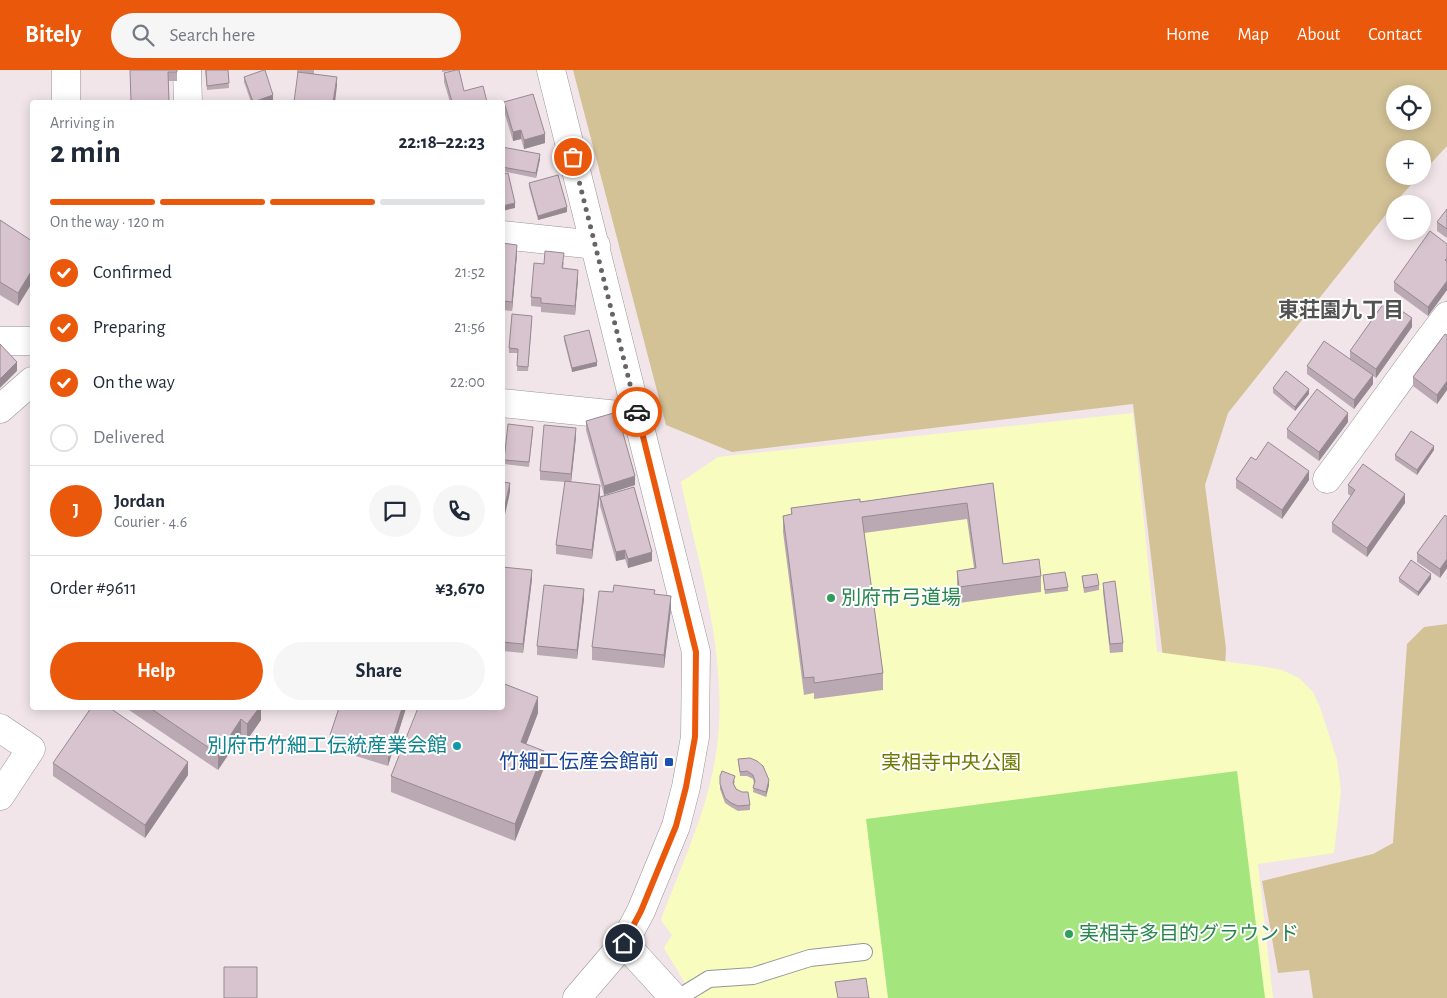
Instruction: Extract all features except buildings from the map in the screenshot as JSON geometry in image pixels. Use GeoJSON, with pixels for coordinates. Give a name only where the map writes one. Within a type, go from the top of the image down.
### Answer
{"type":"FeatureCollection","features":[{"type":"Feature","properties":{"kind":"street"},"geometry":{"type":"LineString","coordinates":[[66,70],[66,100]]}},
{"type":"Feature","properties":{"kind":"street"},"geometry":{"type":"LineString","coordinates":[[187,70],[188,100]]}},
{"type":"Feature","properties":{"kind":"street"},"geometry":{"type":"LineString","coordinates":[[551,70],[696,652],[695,737],[686,787],[676,826],[641,911],[624,943],[578,998]]}},
{"type":"Feature","properties":{"kind":"street"},"geometry":{"type":"LineString","coordinates":[[505,235],[596,245]]}},
{"type":"Feature","properties":{"kind":"street"},"geometry":{"type":"LineString","coordinates":[[1327,479],[1447,316]]}},
{"type":"Feature","properties":{"kind":"street"},"geometry":{"type":"LineString","coordinates":[[0,341],[30,341]]}},
{"type":"Feature","properties":{"kind":"street"},"geometry":{"type":"LineString","coordinates":[[0,409],[30,383]]}},
{"type":"Feature","properties":{"kind":"street"},"geometry":{"type":"LineString","coordinates":[[505,403],[638,417]]}},
{"type":"Feature","properties":{"kind":"street"},"geometry":{"type":"LineString","coordinates":[[0,728],[31,749],[0,796]]}},
{"type":"Feature","properties":{"kind":"street"},"geometry":{"type":"LineString","coordinates":[[624,943],[674,998]]}},
{"type":"Feature","properties":{"kind":"lane"},"geometry":{"type":"LineString","coordinates":[[678,998],[709,979],[753,976],[810,958],[864,952]]}},
{"type":"Feature","properties":{"kind":"shaded area"},"geometry":{"type":"Polygon","coordinates":[[[573,70],[1447,70],[1447,146],[1431,163],[1431,140],[1386,140],[1386,185],[1411,185],[1402,195],[1386,195],[1386,214],[1228,413],[1205,485],[1226,648],[1221,752],[1167,692],[1133,404],[732,452],[666,425],[573,70]]]}},
{"type":"Feature","properties":{"kind":"shaded area"},"geometry":{"type":"Polygon","coordinates":[[[1447,624],[1447,998],[1313,998],[1309,970],[1278,973],[1262,881],[1373,854],[1393,843],[1407,644],[1424,627],[1447,624]]]}},
{"type":"Feature","properties":{"kind":"green space","name":"実相寺中央公園"},"geometry":{"type":"Polygon","coordinates":[[[1133,413],[1157,652],[1266,667],[1282,670],[1299,678],[1313,692],[1320,707],[1337,760],[1341,790],[1334,853],[1258,864],[1273,998],[694,998],[664,948],[672,935],[661,920],[693,838],[712,776],[719,720],[719,685],[711,617],[681,482],[718,457],[1133,413]]]}},
{"type":"Feature","properties":{"kind":"green space","name":"実相寺多目的グラウンド"},"geometry":{"type":"Polygon","coordinates":[[[1237,771],[1265,998],[888,998],[866,819],[1237,771]]]}},
{"type":"Feature","properties":{"kind":"way so far"},"geometry":{"type":"LineString","coordinates":[[573,157],[637,412]]}},
{"type":"Feature","properties":{"kind":"place","name":"別府市弓道場"},"geometry":{"type":"Point","coordinates":[831,598]}},
{"type":"Feature","properties":{"kind":"place","name":"別府市竹細工伝統産業会館"},"geometry":{"type":"Point","coordinates":[457,746]}},
{"type":"Feature","properties":{"kind":"place","name":"竹細工伝産会館前"},"geometry":{"type":"Point","coordinates":[669,762]}},
{"type":"Feature","properties":{"kind":"place","name":"実相寺多目的グラウンド"},"geometry":{"type":"Point","coordinates":[1069,934]}},
{"type":"Feature","properties":{"kind":"district","name":"東荘園九丁目"},"geometry":{"type":"Point","coordinates":[1341,310]}},
{"type":"Feature","properties":{"kind":"route"},"geometry":{"type":"LineString","coordinates":[[624,943],[641,911],[676,826],[686,787],[695,737],[696,652],[637,412]]}}]}
